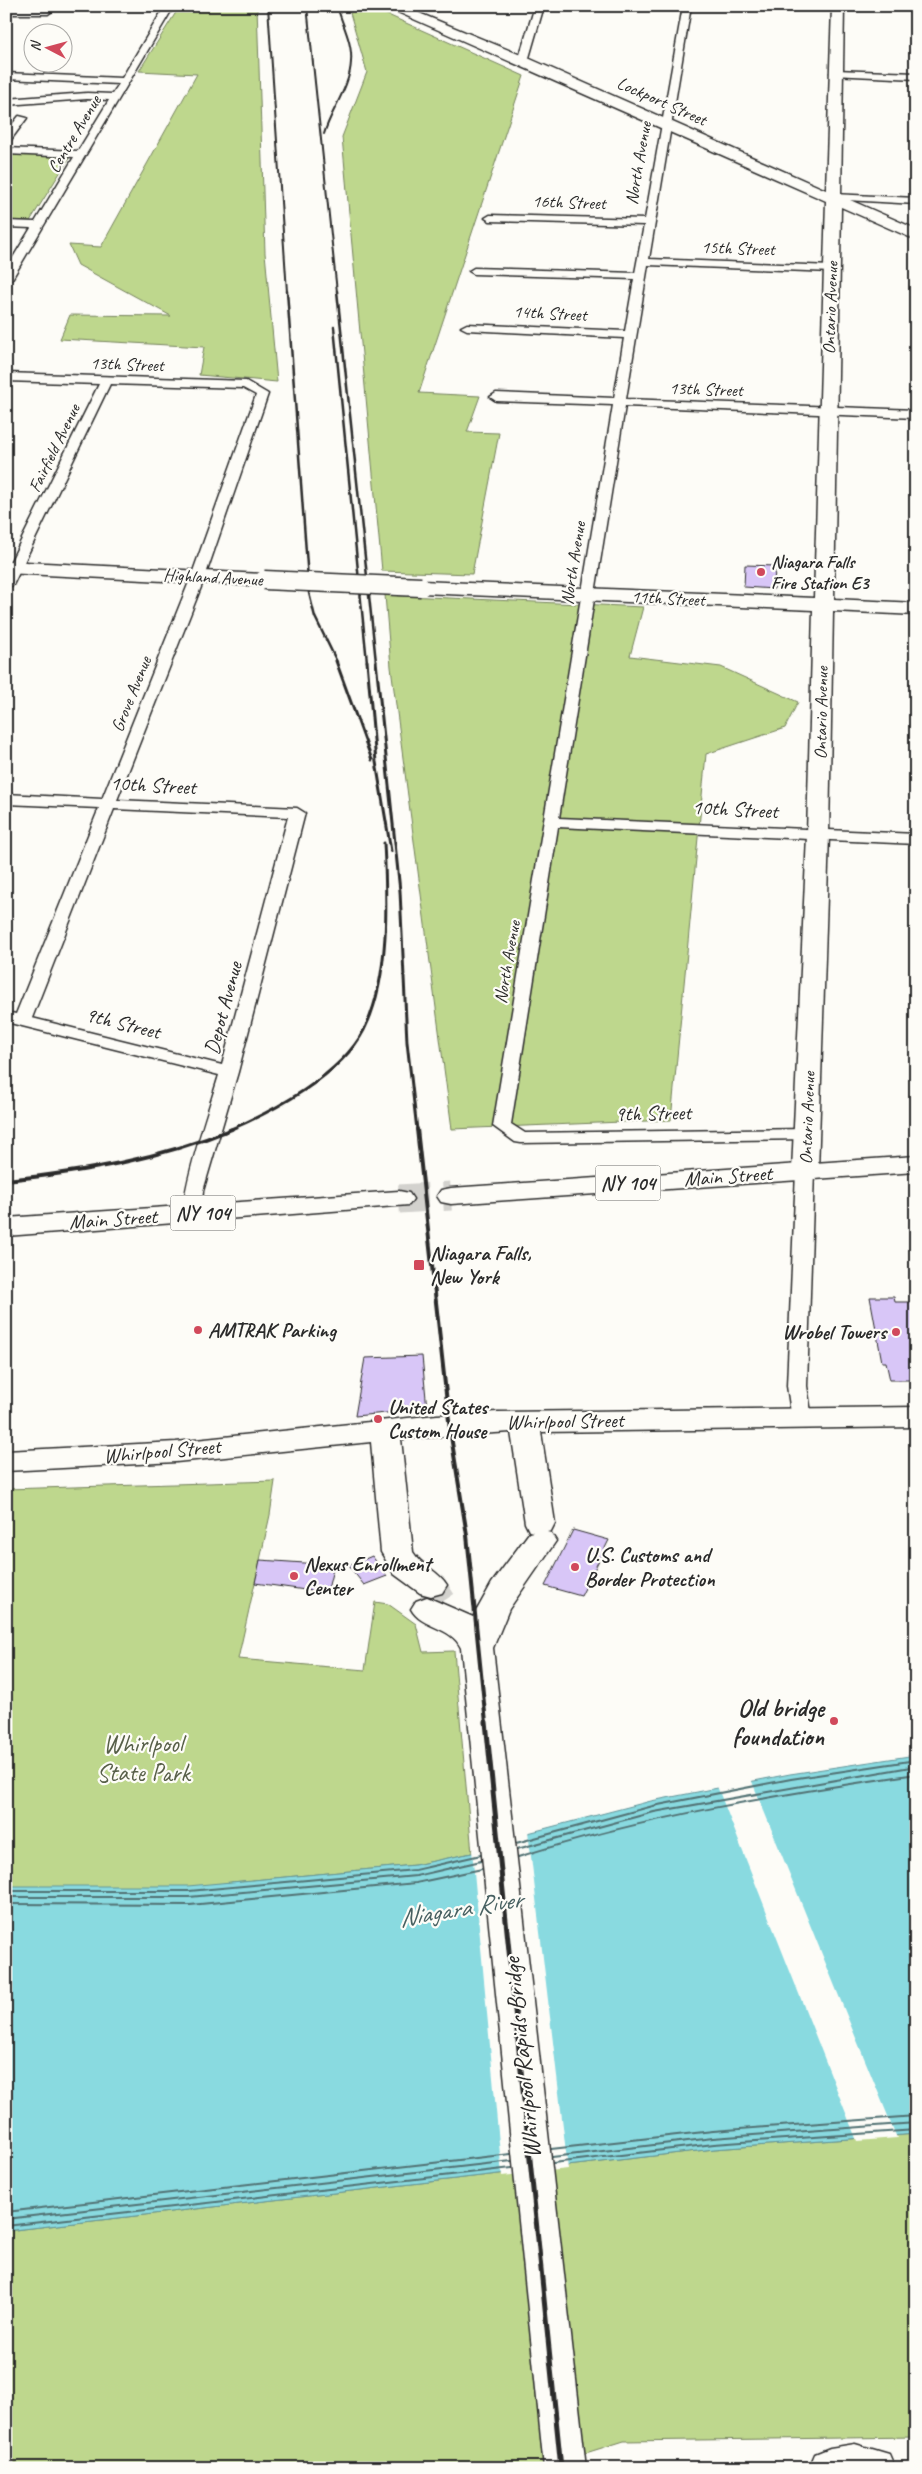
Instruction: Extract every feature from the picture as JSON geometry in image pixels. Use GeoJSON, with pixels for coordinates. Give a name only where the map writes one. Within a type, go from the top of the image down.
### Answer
{"type":"FeatureCollection","features":[{"type":"Feature","properties":{"kind":"street"},"geometry":{"type":"LineString","coordinates":[[6,11],[48,11],[55,6]]}},
{"type":"Feature","properties":{"kind":"street","name":"Centre Avenue"},"geometry":{"type":"LineString","coordinates":[[6,279],[170,6]]}},
{"type":"Feature","properties":{"kind":"street","name":"Lockport Street"},"geometry":{"type":"LineString","coordinates":[[390,6],[523,61],[916,234]]}},
{"type":"Feature","properties":{"kind":"street"},"geometry":{"type":"LineString","coordinates":[[523,61],[540,6]]}},
{"type":"Feature","properties":{"kind":"street","name":"North Avenue"},"geometry":{"type":"LineString","coordinates":[[502,1126],[648,222],[687,6]]}},
{"type":"Feature","properties":{"kind":"street","name":"Ontario Avenue"},"geometry":{"type":"LineString","coordinates":[[802,1419],[797,1386],[818,835],[826,411],[832,269],[832,197],[838,6]]}},
{"type":"Feature","properties":{"kind":"street"},"geometry":{"type":"LineString","coordinates":[[835,74],[916,76]]}},
{"type":"Feature","properties":{"kind":"street"},"geometry":{"type":"LineString","coordinates":[[6,76],[125,81]]}},
{"type":"Feature","properties":{"kind":"street"},"geometry":{"type":"LineString","coordinates":[[6,102],[86,96],[115,97]]}},
{"type":"Feature","properties":{"kind":"street"},"geometry":{"type":"LineString","coordinates":[[6,139],[10,128],[22,118]]}},
{"type":"Feature","properties":{"kind":"street"},"geometry":{"type":"LineString","coordinates":[[6,151],[82,154]]}},
{"type":"Feature","properties":{"kind":"street"},"geometry":{"type":"LineString","coordinates":[[832,197],[916,201]]}},
{"type":"Feature","properties":{"kind":"street","name":"16th Street"},"geometry":{"type":"LineString","coordinates":[[490,218],[648,222]]}},
{"type":"Feature","properties":{"kind":"street"},"geometry":{"type":"LineString","coordinates":[[6,224],[39,225]]}},
{"type":"Feature","properties":{"kind":"street","name":"15th Street"},"geometry":{"type":"LineString","coordinates":[[643,262],[832,269]]}},
{"type":"Feature","properties":{"kind":"street"},"geometry":{"type":"LineString","coordinates":[[474,271],[640,276]]}},
{"type":"Feature","properties":{"kind":"street","name":"14th Street"},"geometry":{"type":"LineString","coordinates":[[467,327],[630,335]]}},
{"type":"Feature","properties":{"kind":"street","name":"13th Street"},"geometry":{"type":"LineString","coordinates":[[6,377],[246,385]]}},
{"type":"Feature","properties":{"kind":"street","name":"Fairfield Avenue"},"geometry":{"type":"LineString","coordinates":[[9,573],[106,381]]}},
{"type":"Feature","properties":{"kind":"street","name":"Grove Avenue"},"geometry":{"type":"LineString","coordinates":[[14,1019],[107,804],[198,577],[262,394],[246,385]]}},
{"type":"Feature","properties":{"kind":"street","name":"13th Street"},"geometry":{"type":"LineString","coordinates":[[496,398],[916,414]]}},
{"type":"Feature","properties":{"kind":"street","name":"Highland Avenue"},"geometry":{"type":"LineString","coordinates":[[9,573],[198,577],[421,587]]}},
{"type":"Feature","properties":{"kind":"street","name":"11th Street"},"geometry":{"type":"LineString","coordinates":[[421,587],[916,609]]}},
{"type":"Feature","properties":{"kind":"street","name":"10th Street"},"geometry":{"type":"LineString","coordinates":[[6,798],[297,814]]}},
{"type":"Feature","properties":{"kind":"street","name":"Depot Avenue"},"geometry":{"type":"LineString","coordinates":[[192,1214],[194,1191],[229,1072],[297,814]]}},
{"type":"Feature","properties":{"kind":"street","name":"10th Street"},"geometry":{"type":"LineString","coordinates":[[552,822],[916,840]]}},
{"type":"Feature","properties":{"kind":"street","name":"9th Street"},"geometry":{"type":"LineString","coordinates":[[14,1019],[229,1072]]}},
{"type":"Feature","properties":{"kind":"street","name":"9th Street"},"geometry":{"type":"LineString","coordinates":[[502,1126],[521,1138],[807,1134]]}},
{"type":"Feature","properties":{"kind":"street","name":"Main Street"},"geometry":{"type":"LineString","coordinates":[[451,1196],[916,1164]]}},
{"type":"Feature","properties":{"kind":"street","name":"Main Street"},"geometry":{"type":"LineString","coordinates":[[6,1227],[399,1199]]}},
{"type":"Feature","properties":{"kind":"street","name":"Whirlpool Street"},"geometry":{"type":"LineString","coordinates":[[6,1460],[176,1452],[385,1430],[524,1421],[916,1417]]}},
{"type":"Feature","properties":{"kind":"street","name":"Whirlpool Rapids Bridge"},"geometry":{"type":"LineString","coordinates":[[524,1421],[540,1532],[497,1601],[482,1629],[477,1648],[565,2468]]}},
{"type":"Feature","properties":{"kind":"street","name":"Whirlpool Rapids Bridge"},"geometry":{"type":"LineString","coordinates":[[385,1430],[397,1552],[427,1595],[466,1628],[477,1648]]}},
{"type":"Feature","properties":{"kind":"street"},"geometry":{"type":"LineString","coordinates":[[830,2468],[855,2464],[874,2468]]}},
{"type":"Feature","properties":{"kind":"green space"},"geometry":{"type":"Polygon","coordinates":[[[180,6],[257,6],[265,253],[277,382],[199,375],[204,347],[60,339],[70,315],[171,316],[78,265],[69,245],[101,247],[197,74],[139,71],[180,6]]]}},
{"type":"Feature","properties":{"kind":"green space"},"geometry":{"type":"Polygon","coordinates":[[[348,6],[368,6],[524,76],[419,393],[480,396],[467,432],[499,433],[472,574],[382,571],[342,137],[367,72],[348,6]]]}},
{"type":"Feature","properties":{"kind":"green space"},"geometry":{"type":"Polygon","coordinates":[[[6,153],[71,155],[30,221],[6,221],[6,153]]]}},
{"type":"Feature","properties":{"kind":"green space"},"geometry":{"type":"Polygon","coordinates":[[[385,595],[643,607],[630,656],[721,667],[798,702],[785,728],[706,754],[671,1120],[452,1129],[391,667],[385,595]]]}},
{"type":"Feature","properties":{"kind":"green space","name":"Whirlpool State Park"},"geometry":{"type":"Polygon","coordinates":[[[275,1481],[270,1515],[238,1659],[365,1670],[375,1602],[388,1604],[416,1624],[423,1652],[454,1651],[472,1853],[415,1865],[232,1882],[187,1889],[6,1899],[6,1489],[275,1481]]]}},
{"type":"Feature","properties":{"kind":"green space"},"geometry":{"type":"Polygon","coordinates":[[[916,2134],[916,2437],[624,2441],[538,2468],[6,2468],[6,2231],[714,2149],[916,2134]]]}},
{"type":"Feature","properties":{"kind":"water","name":"Niagara River"},"geometry":{"type":"Polygon","coordinates":[[[916,1755],[916,2134],[714,2149],[6,2231],[6,1886],[188,1886],[415,1865],[472,1853],[528,1833],[651,1801],[790,1774],[916,1755]]]}},
{"type":"Feature","properties":{"kind":"pier"},"geometry":{"type":"Polygon","coordinates":[[[751,1779],[897,2138],[857,2141],[717,1786],[751,1779]]]}},
{"type":"Feature","properties":{"kind":"pier"},"geometry":{"type":"Polygon","coordinates":[[[528,1831],[568,2169],[502,2176],[472,1850],[528,1831]]]}},
{"type":"Feature","properties":{"kind":"building","name":"Niagara Falls Fire Station E3"},"geometry":{"type":"Polygon","coordinates":[[[745,565],[775,566],[774,589],[744,587],[745,565]]]}},
{"type":"Feature","properties":{"kind":"building","name":"Wrobel Towers"},"geometry":{"type":"Polygon","coordinates":[[[870,1297],[894,1297],[895,1302],[916,1302],[916,1380],[890,1380],[886,1362],[882,1362],[870,1297]]]}},
{"type":"Feature","properties":{"kind":"building"},"geometry":{"type":"Polygon","coordinates":[[[422,1356],[427,1409],[355,1416],[365,1358],[422,1356]]]}},
{"type":"Feature","properties":{"kind":"building","name":"U.S. Customs and Border Protection"},"geometry":{"type":"Polygon","coordinates":[[[573,1530],[609,1540],[581,1596],[545,1586],[573,1530]]]}},
{"type":"Feature","properties":{"kind":"building"},"geometry":{"type":"Polygon","coordinates":[[[372,1556],[387,1576],[364,1585],[349,1566],[372,1556]]]}},
{"type":"Feature","properties":{"kind":"building","name":"Nexus Enrollment Center"},"geometry":{"type":"Polygon","coordinates":[[[260,1560],[334,1565],[327,1593],[255,1583],[260,1560]]]}},
{"type":"Feature","properties":{"kind":"tunnel"},"geometry":{"type":"LineString","coordinates":[[399,1199],[451,1196]]}},
{"type":"Feature","properties":{"kind":"tunnel"},"geometry":{"type":"LineString","coordinates":[[431,1585],[442,1602]]}},
{"type":"Feature","properties":{"kind":"railway"},"geometry":{"type":"LineString","coordinates":[[268,6],[287,292]]}},
{"type":"Feature","properties":{"kind":"railway"},"geometry":{"type":"LineString","coordinates":[[307,6],[337,292]]}},
{"type":"Feature","properties":{"kind":"railway"},"geometry":{"type":"LineString","coordinates":[[324,134],[344,89],[351,62],[349,41],[337,6]]}},
{"type":"Feature","properties":{"kind":"railway"},"geometry":{"type":"LineString","coordinates":[[287,291],[309,593],[315,617],[337,662]]}},
{"type":"Feature","properties":{"kind":"railway"},"geometry":{"type":"LineString","coordinates":[[337,291],[376,662]]}},
{"type":"Feature","properties":{"kind":"railway"},"geometry":{"type":"LineString","coordinates":[[334,327],[367,662]]}},
{"type":"Feature","properties":{"kind":"railway"},"geometry":{"type":"LineString","coordinates":[[336,661],[372,760]]}},
{"type":"Feature","properties":{"kind":"railway"},"geometry":{"type":"LineString","coordinates":[[367,661],[376,762],[391,851]]}},
{"type":"Feature","properties":{"kind":"railway"},"geometry":{"type":"LineString","coordinates":[[376,661],[400,891],[407,1042],[417,1130]]}},
{"type":"Feature","properties":{"kind":"railway"},"geometry":{"type":"LineString","coordinates":[[229,1130],[266,1113],[305,1090],[340,1062],[364,1030],[379,987],[383,963],[386,913],[384,843]]}},
{"type":"Feature","properties":{"kind":"railway"},"geometry":{"type":"LineString","coordinates":[[6,1180],[64,1173],[121,1163],[177,1148],[232,1129]]}},
{"type":"Feature","properties":{"kind":"railway"},"geometry":{"type":"LineString","coordinates":[[417,1129],[450,1430],[467,1535],[486,1723]]}},
{"type":"Feature","properties":{"kind":"railway"},"geometry":{"type":"LineString","coordinates":[[486,1722],[561,2468]]}},
{"type":"Feature","properties":{"kind":"place","name":"Niagara Falls Fire Station E3"},"geometry":{"type":"Point","coordinates":[761,572]}},
{"type":"Feature","properties":{"kind":"place","name":"Niagara Falls, New York"},"geometry":{"type":"Point","coordinates":[419,1265]}},
{"type":"Feature","properties":{"kind":"place","name":"AMTRAK Parking"},"geometry":{"type":"Point","coordinates":[198,1330]}},
{"type":"Feature","properties":{"kind":"place","name":"Wrobel Towers"},"geometry":{"type":"Point","coordinates":[896,1332]}},
{"type":"Feature","properties":{"kind":"place","name":"United States Custom House"},"geometry":{"type":"Point","coordinates":[378,1419]}},
{"type":"Feature","properties":{"kind":"place","name":"U.S. Customs and Border Protection"},"geometry":{"type":"Point","coordinates":[575,1567]}},
{"type":"Feature","properties":{"kind":"place","name":"Nexus Enrollment Center"},"geometry":{"type":"Point","coordinates":[294,1576]}},
{"type":"Feature","properties":{"kind":"place","name":"Old bridge foundation"},"geometry":{"type":"Point","coordinates":[834,1721]}}]}
